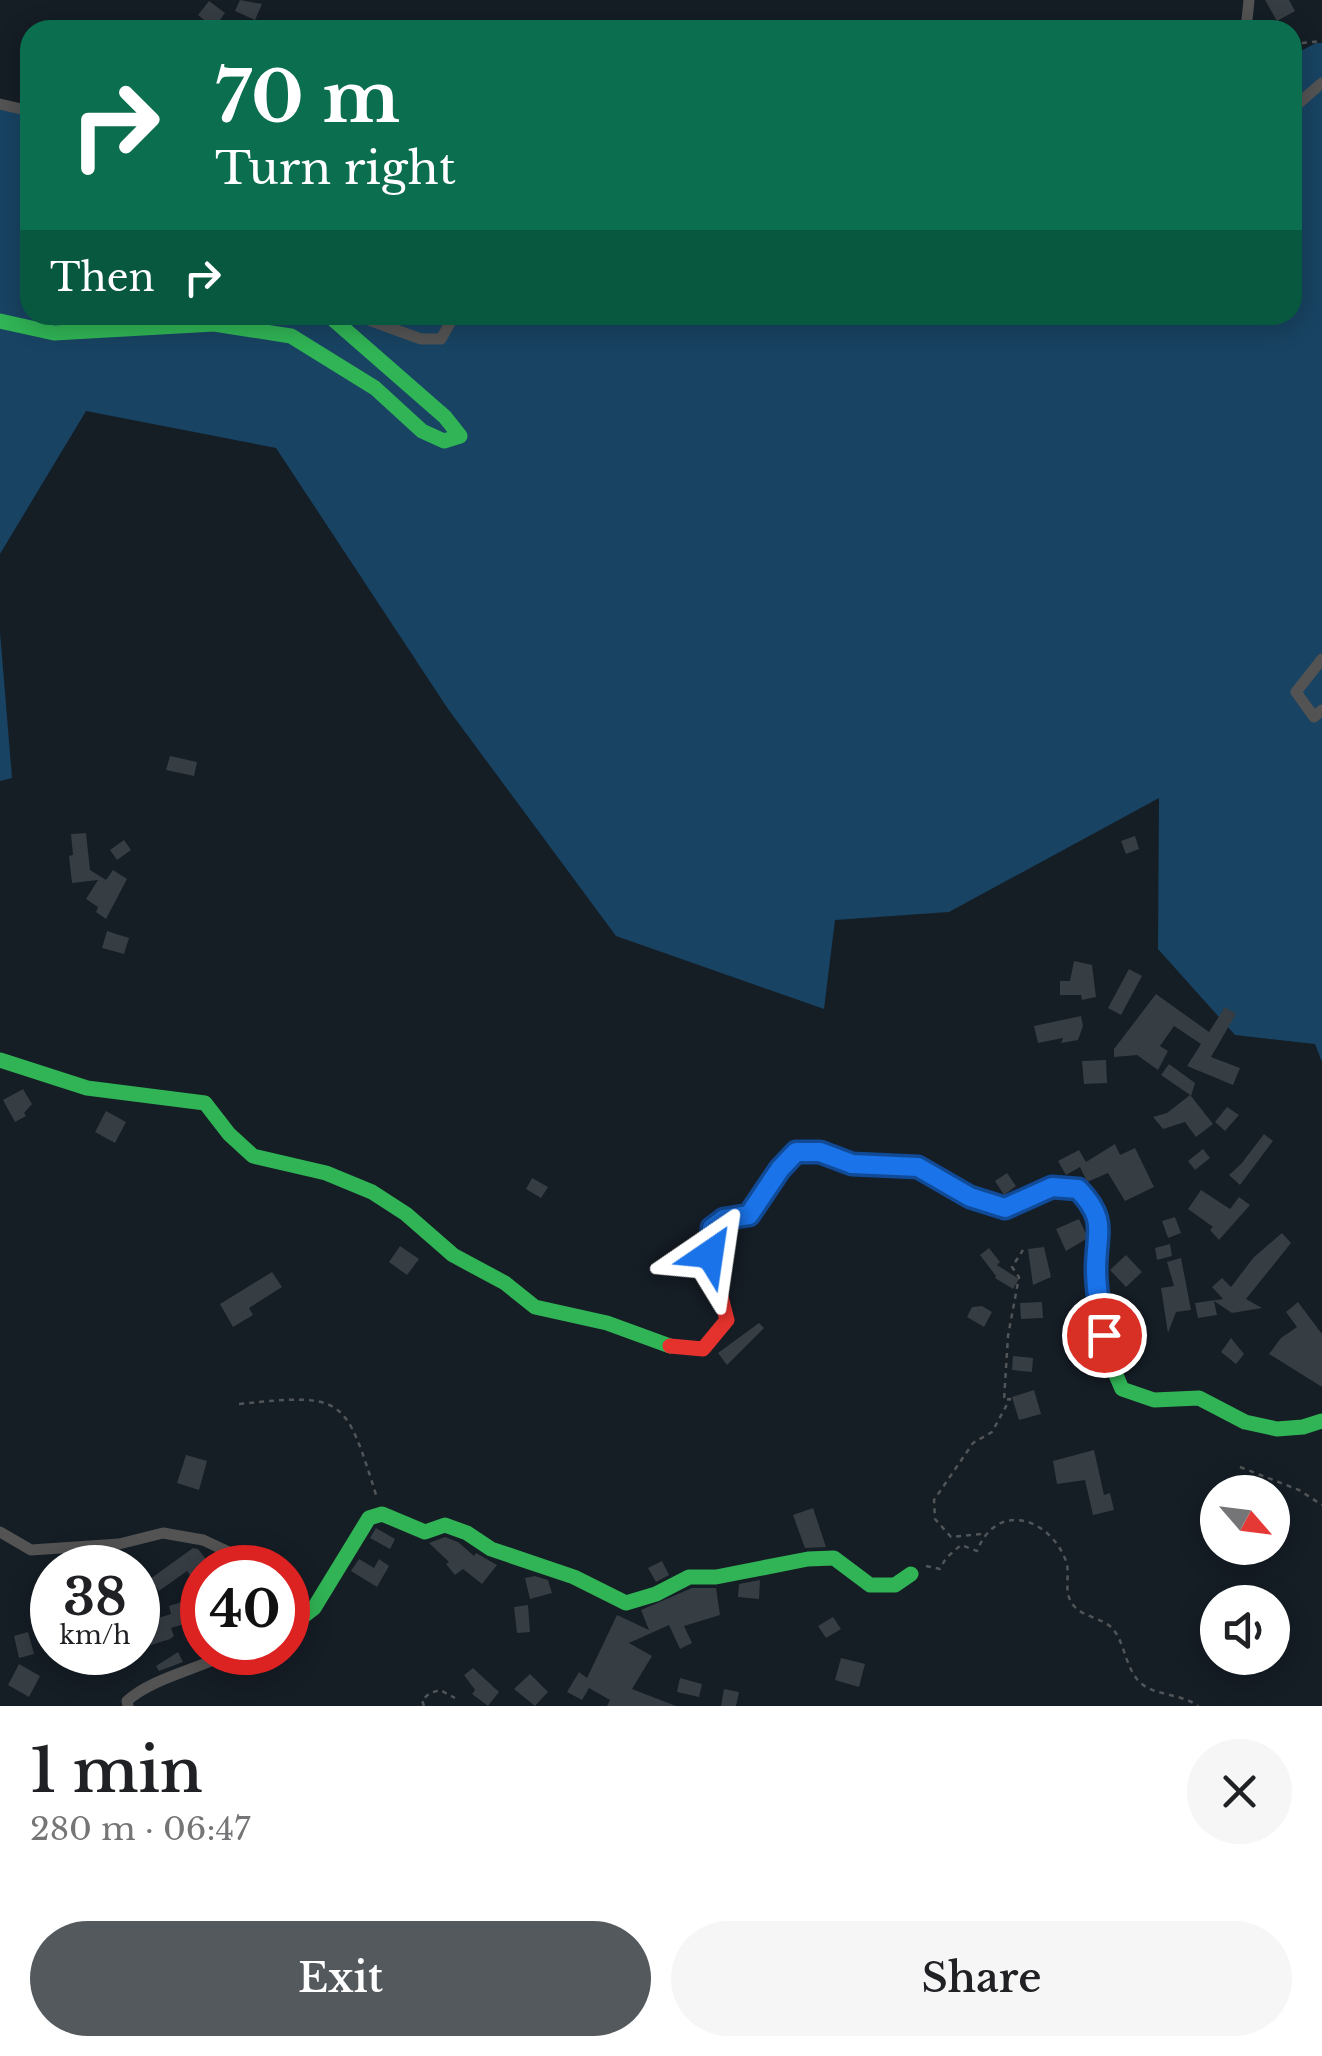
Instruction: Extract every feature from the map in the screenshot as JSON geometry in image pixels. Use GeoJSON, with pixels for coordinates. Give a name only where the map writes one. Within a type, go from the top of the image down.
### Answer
{"type":"FeatureCollection","features":[{"type":"Feature","properties":{"kind":"street"},"geometry":{"type":"LineString","coordinates":[[1302,101],[1322,84]]}},
{"type":"Feature","properties":{"kind":"street"},"geometry":{"type":"LineString","coordinates":[[0,321],[54,333],[196,325]]}},
{"type":"Feature","properties":{"kind":"street"},"geometry":{"type":"LineString","coordinates":[[220,325],[291,336],[376,388],[422,431],[444,441],[460,436],[445,417],[340,325]]}},
{"type":"Feature","properties":{"kind":"street"},"geometry":{"type":"LineString","coordinates":[[380,325],[420,339],[441,339],[449,325]]}},
{"type":"Feature","properties":{"kind":"street"},"geometry":{"type":"LineString","coordinates":[[1322,659],[1296,692],[1314,717],[1322,710]]}},
{"type":"Feature","properties":{"kind":"street"},"geometry":{"type":"LineString","coordinates":[[0,1060],[87,1088],[205,1103],[229,1134],[253,1156],[326,1173],[372,1192],[406,1214],[453,1255],[505,1283],[535,1306],[607,1324],[670,1346],[702,1348],[727,1320],[710,1254],[712,1228],[724,1219],[749,1215],[796,1152],[820,1152],[852,1164],[918,1167],[970,1197],[1005,1208],[1052,1187],[1078,1189],[1094,1205],[1100,1226],[1096,1271],[1100,1309],[1108,1361],[1122,1389],[1154,1400],[1199,1398],[1245,1422],[1277,1430],[1303,1428],[1322,1420]]}},
{"type":"Feature","properties":{"kind":"street"},"geometry":{"type":"LineString","coordinates":[[310,1611],[369,1518],[382,1514],[425,1532],[445,1526],[468,1534],[491,1549],[574,1577],[626,1603],[690,1577],[716,1576],[808,1558],[834,1558],[870,1585],[895,1585],[911,1574]]}},
{"type":"Feature","properties":{"kind":"street"},"geometry":{"type":"LineString","coordinates":[[0,1532],[31,1550],[119,1544],[163,1533],[214,1545]]}},
{"type":"Feature","properties":{"kind":"street"},"geometry":{"type":"LineString","coordinates":[[128,1706],[127,1701],[138,1690],[180,1675]]}},
{"type":"Feature","properties":{"kind":"path"},"geometry":{"type":"LineString","coordinates":[[984,1534],[951,1537],[935,1519],[934,1500],[972,1443],[992,1432],[1010,1399],[1004,1400],[1008,1336],[1018,1276],[1012,1267],[1023,1250]]}},
{"type":"Feature","properties":{"kind":"path"},"geometry":{"type":"LineString","coordinates":[[239,1404],[312,1398],[338,1408],[354,1432],[382,1514]]}},
{"type":"Feature","properties":{"kind":"path"},"geometry":{"type":"LineString","coordinates":[[1240,1467],[1299,1490],[1322,1505]]}},
{"type":"Feature","properties":{"kind":"path"},"geometry":{"type":"LineString","coordinates":[[911,1574],[921,1576],[927,1566],[940,1569],[960,1545],[977,1550],[984,1534],[1009,1518],[1045,1530],[1066,1562],[1067,1590],[1074,1606],[1112,1628],[1143,1685],[1185,1696],[1198,1706]]}},
{"type":"Feature","properties":{"kind":"path"},"geometry":{"type":"LineString","coordinates":[[424,1706],[422,1700],[440,1690],[455,1698]]}},
{"type":"Feature","properties":{"kind":"shaded area"},"geometry":{"type":"Polygon","coordinates":[[[1322,43],[1322,1062],[1315,1044],[1235,1035],[1158,949],[1159,798],[949,912],[835,920],[824,1009],[616,936],[448,709],[276,448],[86,411],[0,554],[0,104],[20,113],[20,325],[1302,325],[1302,50],[1322,43]]]}},
{"type":"Feature","properties":{"kind":"shaded area"},"geometry":{"type":"Polygon","coordinates":[[[0,632],[12,778],[0,781],[0,632]]]}},
{"type":"Feature","properties":{"kind":"building"},"geometry":{"type":"Polygon","coordinates":[[[240,0],[262,4],[255,20],[235,11],[240,0]]]}},
{"type":"Feature","properties":{"kind":"building"},"geometry":{"type":"Polygon","coordinates":[[[1265,0],[1289,0],[1295,11],[1276,20],[1265,0]]]}},
{"type":"Feature","properties":{"kind":"building"},"geometry":{"type":"Polygon","coordinates":[[[209,1],[225,13],[220,20],[204,20],[198,15],[209,1]]]}},
{"type":"Feature","properties":{"kind":"building"},"geometry":{"type":"Polygon","coordinates":[[[170,756],[197,762],[194,776],[166,770],[170,756]]]}},
{"type":"Feature","properties":{"kind":"building"},"geometry":{"type":"Polygon","coordinates":[[[86,833],[90,870],[106,880],[113,870],[127,879],[106,919],[86,899],[98,880],[72,883],[71,834],[86,833]]]}},
{"type":"Feature","properties":{"kind":"building"},"geometry":{"type":"Polygon","coordinates":[[[1135,836],[1139,849],[1126,854],[1121,841],[1135,836]]]}},
{"type":"Feature","properties":{"kind":"building"},"geometry":{"type":"Polygon","coordinates":[[[124,840],[131,850],[117,860],[110,850],[124,840]]]}},
{"type":"Feature","properties":{"kind":"building"},"geometry":{"type":"Polygon","coordinates":[[[107,931],[129,938],[124,954],[102,948],[107,931]]]}},
{"type":"Feature","properties":{"kind":"building"},"geometry":{"type":"Polygon","coordinates":[[[1074,961],[1092,965],[1096,997],[1082,1000],[1081,995],[1060,995],[1060,981],[1070,981],[1074,961]]]}},
{"type":"Feature","properties":{"kind":"building"},"geometry":{"type":"Polygon","coordinates":[[[1129,969],[1142,976],[1121,1015],[1108,1008],[1129,969]]]}},
{"type":"Feature","properties":{"kind":"building"},"geometry":{"type":"Polygon","coordinates":[[[1156,994],[1209,1032],[1225,1007],[1236,1014],[1211,1057],[1240,1068],[1233,1085],[1187,1066],[1201,1044],[1174,1026],[1160,1046],[1168,1051],[1158,1070],[1137,1055],[1114,1057],[1114,1049],[1156,994]]]}},
{"type":"Feature","properties":{"kind":"building"},"geometry":{"type":"Polygon","coordinates":[[[1081,1016],[1083,1026],[1078,1040],[1061,1043],[1063,1038],[1038,1043],[1034,1026],[1081,1016]]]}},
{"type":"Feature","properties":{"kind":"building"},"geometry":{"type":"Polygon","coordinates":[[[1106,1060],[1107,1083],[1084,1084],[1082,1061],[1106,1060]]]}},
{"type":"Feature","properties":{"kind":"building"},"geometry":{"type":"Polygon","coordinates":[[[1169,1064],[1195,1083],[1191,1096],[1213,1124],[1196,1137],[1185,1122],[1163,1129],[1153,1117],[1167,1113],[1190,1095],[1161,1075],[1169,1064]]]}},
{"type":"Feature","properties":{"kind":"building"},"geometry":{"type":"Polygon","coordinates":[[[23,1089],[32,1104],[24,1113],[26,1116],[15,1122],[3,1100],[23,1089]]]}},
{"type":"Feature","properties":{"kind":"building"},"geometry":{"type":"Polygon","coordinates":[[[1227,1107],[1239,1115],[1225,1131],[1215,1122],[1227,1107]]]}},
{"type":"Feature","properties":{"kind":"building"},"geometry":{"type":"Polygon","coordinates":[[[106,1111],[126,1122],[115,1143],[95,1132],[106,1111]]]}},
{"type":"Feature","properties":{"kind":"building"},"geometry":{"type":"Polygon","coordinates":[[[1264,1134],[1273,1141],[1240,1185],[1229,1175],[1264,1134]]]}},
{"type":"Feature","properties":{"kind":"building"},"geometry":{"type":"Polygon","coordinates":[[[1115,1144],[1120,1155],[1135,1148],[1154,1187],[1125,1201],[1108,1173],[1087,1182],[1080,1167],[1066,1175],[1058,1161],[1079,1150],[1086,1162],[1115,1144]]]}},
{"type":"Feature","properties":{"kind":"building"},"geometry":{"type":"Polygon","coordinates":[[[1203,1149],[1210,1158],[1195,1170],[1188,1161],[1203,1149]]]}},
{"type":"Feature","properties":{"kind":"building"},"geometry":{"type":"Polygon","coordinates":[[[1007,1173],[1016,1186],[1004,1195],[995,1181],[1007,1173]]]}},
{"type":"Feature","properties":{"kind":"building"},"geometry":{"type":"Polygon","coordinates":[[[532,1178],[548,1187],[541,1198],[526,1189],[532,1178]]]}},
{"type":"Feature","properties":{"kind":"building"},"geometry":{"type":"Polygon","coordinates":[[[1201,1190],[1230,1209],[1239,1197],[1250,1205],[1219,1240],[1210,1230],[1213,1227],[1188,1209],[1201,1190]]]}},
{"type":"Feature","properties":{"kind":"building"},"geometry":{"type":"Polygon","coordinates":[[[1175,1217],[1181,1233],[1168,1238],[1162,1221],[1175,1217]]]}},
{"type":"Feature","properties":{"kind":"building"},"geometry":{"type":"Polygon","coordinates":[[[1079,1219],[1088,1238],[1066,1251],[1056,1229],[1079,1219]]]}},
{"type":"Feature","properties":{"kind":"building"},"geometry":{"type":"Polygon","coordinates":[[[1282,1233],[1291,1243],[1246,1299],[1262,1308],[1232,1313],[1214,1301],[1217,1315],[1198,1318],[1195,1303],[1223,1299],[1212,1287],[1222,1278],[1231,1287],[1254,1257],[1282,1233]]]}},
{"type":"Feature","properties":{"kind":"building"},"geometry":{"type":"Polygon","coordinates":[[[1170,1244],[1172,1256],[1157,1260],[1155,1248],[1170,1244]]]}},
{"type":"Feature","properties":{"kind":"building"},"geometry":{"type":"Polygon","coordinates":[[[400,1246],[419,1259],[407,1275],[389,1262],[400,1246]]]}},
{"type":"Feature","properties":{"kind":"building"},"geometry":{"type":"Polygon","coordinates":[[[1044,1247],[1051,1277],[1033,1285],[1028,1249],[1044,1247]]]}},
{"type":"Feature","properties":{"kind":"building"},"geometry":{"type":"Polygon","coordinates":[[[989,1248],[1000,1262],[997,1265],[1019,1279],[1013,1289],[995,1278],[980,1255],[989,1248]]]}},
{"type":"Feature","properties":{"kind":"building"},"geometry":{"type":"Polygon","coordinates":[[[1126,1255],[1142,1272],[1126,1287],[1110,1270],[1126,1255]]]}},
{"type":"Feature","properties":{"kind":"building"},"geometry":{"type":"Polygon","coordinates":[[[1181,1258],[1191,1310],[1176,1312],[1168,1333],[1161,1288],[1174,1286],[1167,1262],[1181,1258]]]}},
{"type":"Feature","properties":{"kind":"building"},"geometry":{"type":"Polygon","coordinates":[[[272,1272],[282,1287],[249,1308],[253,1315],[233,1327],[220,1304],[272,1272]]]}},
{"type":"Feature","properties":{"kind":"building"},"geometry":{"type":"Polygon","coordinates":[[[1042,1302],[1043,1318],[1021,1319],[1020,1303],[1042,1302]]]}},
{"type":"Feature","properties":{"kind":"building"},"geometry":{"type":"Polygon","coordinates":[[[1298,1302],[1322,1334],[1322,1387],[1269,1354],[1281,1338],[1297,1327],[1286,1312],[1298,1302]]]}},
{"type":"Feature","properties":{"kind":"building"},"geometry":{"type":"Polygon","coordinates":[[[982,1306],[992,1312],[984,1327],[967,1317],[972,1307],[982,1306]]]}},
{"type":"Feature","properties":{"kind":"building"},"geometry":{"type":"Polygon","coordinates":[[[759,1323],[764,1328],[727,1365],[718,1353],[759,1323]]]}},
{"type":"Feature","properties":{"kind":"building"},"geometry":{"type":"Polygon","coordinates":[[[1231,1338],[1244,1354],[1236,1364],[1221,1352],[1231,1338]]]}},
{"type":"Feature","properties":{"kind":"building"},"geometry":{"type":"Polygon","coordinates":[[[1013,1356],[1033,1358],[1032,1372],[1012,1370],[1013,1356]]]}},
{"type":"Feature","properties":{"kind":"building"},"geometry":{"type":"Polygon","coordinates":[[[1034,1390],[1041,1414],[1019,1420],[1012,1397],[1034,1390]]]}},
{"type":"Feature","properties":{"kind":"building"},"geometry":{"type":"Polygon","coordinates":[[[1094,1450],[1104,1495],[1110,1493],[1114,1510],[1093,1515],[1085,1480],[1057,1484],[1053,1461],[1094,1450]]]}},
{"type":"Feature","properties":{"kind":"building"},"geometry":{"type":"Polygon","coordinates":[[[186,1455],[207,1461],[199,1490],[177,1483],[186,1455]]]}},
{"type":"Feature","properties":{"kind":"building"},"geometry":{"type":"Polygon","coordinates":[[[813,1508],[826,1547],[805,1548],[793,1515],[813,1508]]]}},
{"type":"Feature","properties":{"kind":"building"},"geometry":{"type":"Polygon","coordinates":[[[376,1528],[395,1539],[390,1549],[370,1538],[376,1528]]]}},
{"type":"Feature","properties":{"kind":"building"},"geometry":{"type":"Polygon","coordinates":[[[445,1537],[497,1565],[482,1584],[463,1569],[455,1575],[446,1564],[449,1562],[429,1543],[445,1537]]]}},
{"type":"Feature","properties":{"kind":"building"},"geometry":{"type":"Polygon","coordinates":[[[180,1557],[180,1576],[160,1590],[160,1572],[180,1557]]]}},
{"type":"Feature","properties":{"kind":"building"},"geometry":{"type":"Polygon","coordinates":[[[359,1559],[374,1568],[379,1559],[389,1566],[377,1587],[351,1571],[359,1559]]]}},
{"type":"Feature","properties":{"kind":"building"},"geometry":{"type":"Polygon","coordinates":[[[662,1561],[669,1575],[656,1582],[648,1568],[662,1561]]]}},
{"type":"Feature","properties":{"kind":"building"},"geometry":{"type":"Polygon","coordinates":[[[525,1578],[548,1580],[552,1593],[530,1599],[525,1578]]]}},
{"type":"Feature","properties":{"kind":"building"},"geometry":{"type":"Polygon","coordinates":[[[760,1580],[759,1599],[738,1597],[739,1584],[760,1580]]]}},
{"type":"Feature","properties":{"kind":"building"},"geometry":{"type":"Polygon","coordinates":[[[692,1588],[716,1588],[720,1615],[684,1626],[692,1643],[680,1649],[669,1625],[629,1643],[652,1656],[632,1689],[676,1706],[607,1706],[610,1700],[589,1688],[582,1700],[567,1692],[579,1672],[587,1678],[617,1615],[649,1630],[641,1610],[692,1588]]]}},
{"type":"Feature","properties":{"kind":"building"},"geometry":{"type":"Polygon","coordinates":[[[180,1603],[180,1625],[171,1628],[174,1636],[160,1642],[160,1617],[171,1614],[169,1606],[180,1603]]]}},
{"type":"Feature","properties":{"kind":"building"},"geometry":{"type":"Polygon","coordinates":[[[528,1605],[530,1632],[517,1633],[514,1607],[528,1605]]]}},
{"type":"Feature","properties":{"kind":"building"},"geometry":{"type":"Polygon","coordinates":[[[833,1617],[841,1629],[826,1638],[818,1626],[833,1617]]]}},
{"type":"Feature","properties":{"kind":"building"},"geometry":{"type":"Polygon","coordinates":[[[28,1632],[30,1655],[19,1658],[14,1636],[28,1632]]]}},
{"type":"Feature","properties":{"kind":"building"},"geometry":{"type":"Polygon","coordinates":[[[178,1652],[180,1656],[180,1663],[160,1671],[160,1663],[178,1652]]]}},
{"type":"Feature","properties":{"kind":"building"},"geometry":{"type":"Polygon","coordinates":[[[841,1658],[865,1664],[859,1687],[835,1680],[841,1658]]]}},
{"type":"Feature","properties":{"kind":"building"},"geometry":{"type":"Polygon","coordinates":[[[19,1664],[30,1670],[30,1675],[40,1676],[29,1697],[8,1685],[19,1664]]]}},
{"type":"Feature","properties":{"kind":"building"},"geometry":{"type":"Polygon","coordinates":[[[473,1668],[499,1692],[488,1706],[472,1694],[475,1690],[464,1675],[473,1668]]]}},
{"type":"Feature","properties":{"kind":"building"},"geometry":{"type":"Polygon","coordinates":[[[530,1674],[548,1692],[535,1706],[514,1689],[530,1674]]]}},
{"type":"Feature","properties":{"kind":"building"},"geometry":{"type":"Polygon","coordinates":[[[680,1678],[702,1684],[699,1697],[677,1692],[680,1678]]]}},
{"type":"Feature","properties":{"kind":"building"},"geometry":{"type":"Polygon","coordinates":[[[724,1689],[739,1692],[736,1706],[721,1706],[724,1689]]]}},
{"type":"Feature","properties":{"kind":"traffic: fast"},"geometry":{"type":"LineString","coordinates":[[0,321],[54,333],[196,325]]}},
{"type":"Feature","properties":{"kind":"traffic: fast"},"geometry":{"type":"LineString","coordinates":[[220,325],[291,336],[375,388],[422,431],[444,441],[460,436],[445,417],[340,325]]}},
{"type":"Feature","properties":{"kind":"traffic: fast"},"geometry":{"type":"LineString","coordinates":[[0,1060],[87,1088],[205,1103],[229,1134],[253,1156],[326,1173],[372,1192],[406,1214],[453,1255],[505,1283],[535,1307],[607,1323],[670,1346]]}},
{"type":"Feature","properties":{"kind":"traffic: fast"},"geometry":{"type":"LineString","coordinates":[[792,1157],[796,1152],[820,1152],[853,1164],[918,1167],[970,1197],[1005,1208],[1053,1187],[1078,1189],[1089,1202],[1098,1228],[1098,1311],[1122,1389],[1154,1400],[1199,1398],[1245,1422],[1277,1429],[1322,1421]]}},
{"type":"Feature","properties":{"kind":"traffic: fast"},"geometry":{"type":"LineString","coordinates":[[310,1611],[369,1518],[382,1514],[425,1532],[445,1525],[467,1533],[491,1549],[574,1577],[626,1603],[656,1594],[689,1577],[716,1577],[808,1559],[834,1558],[870,1585],[895,1585],[911,1574]]}},
{"type":"Feature","properties":{"kind":"traffic: jam"},"geometry":{"type":"LineString","coordinates":[[670,1346],[703,1349],[727,1320],[710,1254],[712,1229],[724,1219],[749,1215],[792,1157]]}},
{"type":"Feature","properties":{"kind":"route"},"geometry":{"type":"LineString","coordinates":[[710,1254],[712,1228],[724,1219],[749,1215],[796,1152],[820,1152],[852,1164],[918,1167],[970,1197],[1005,1208],[1052,1187],[1078,1189],[1094,1205],[1100,1226],[1096,1271],[1104,1335]]}}]}
